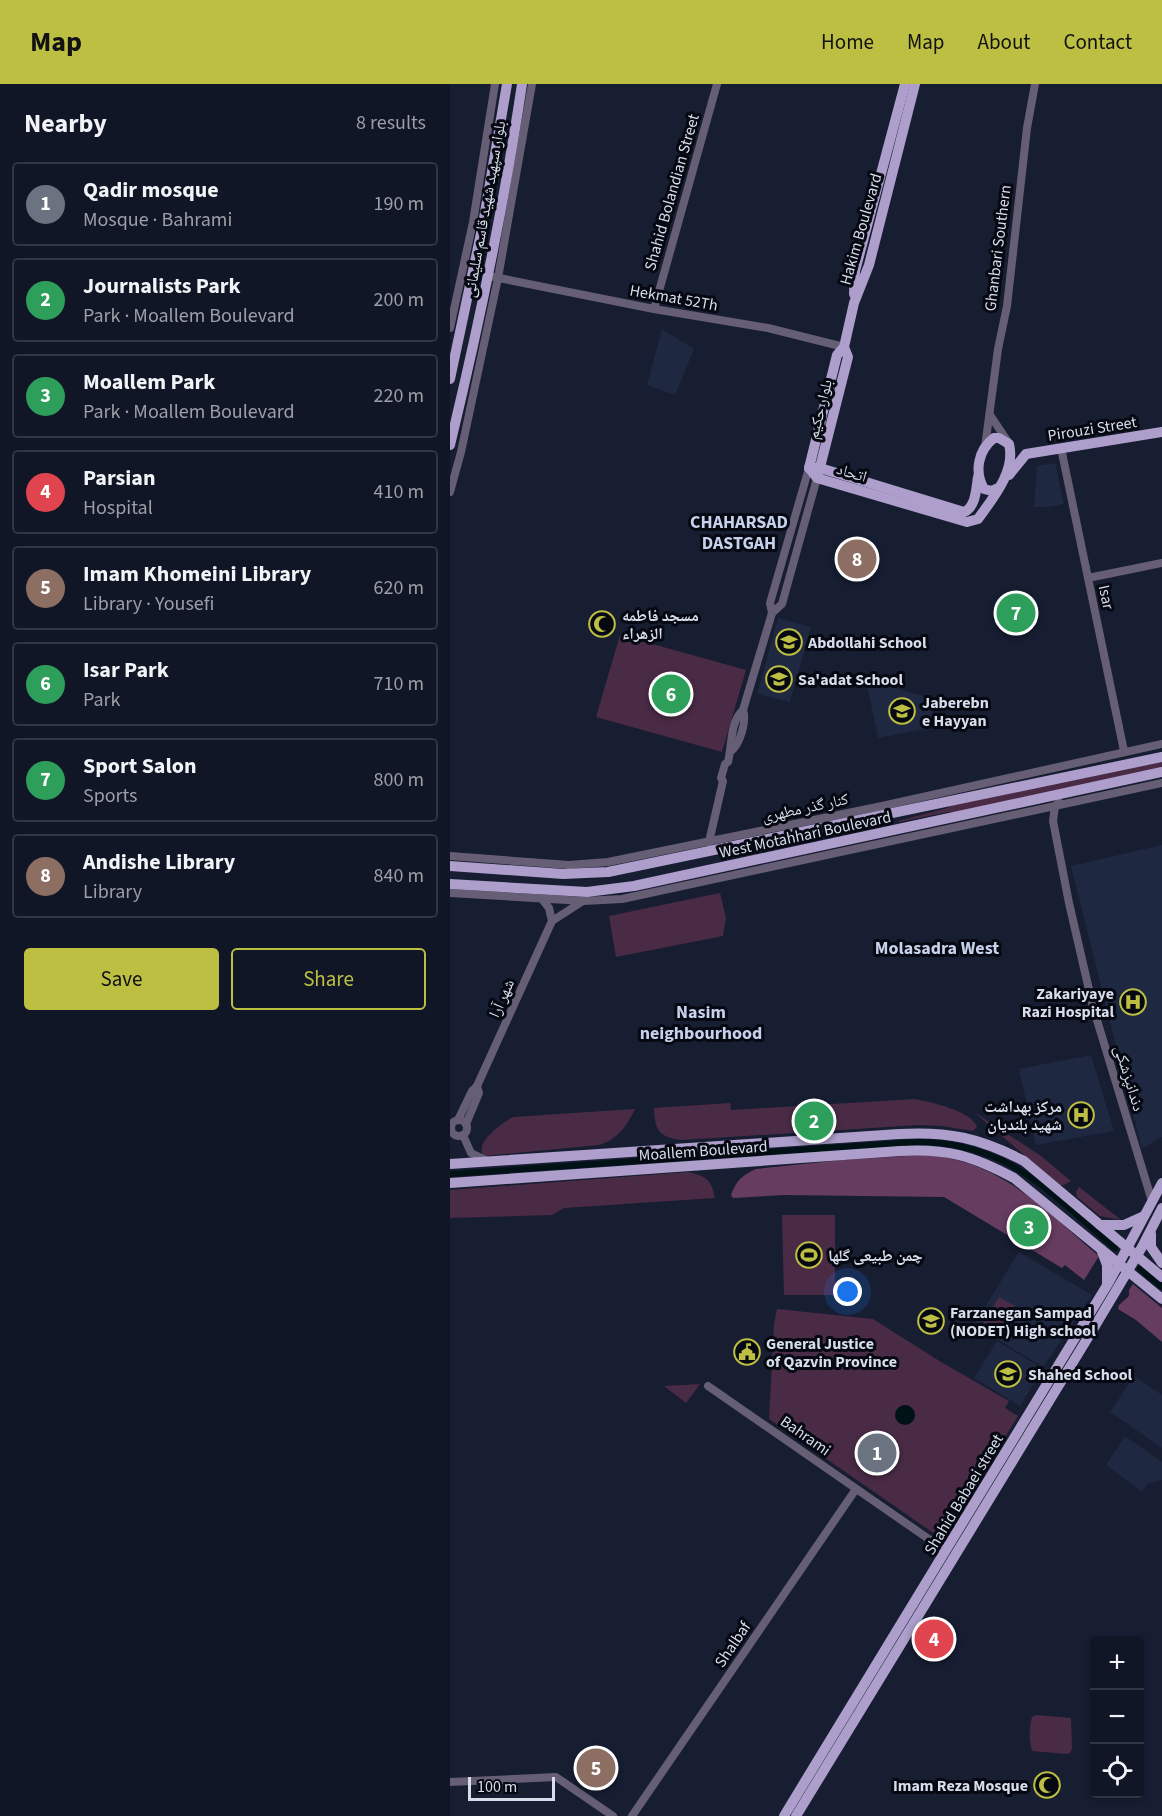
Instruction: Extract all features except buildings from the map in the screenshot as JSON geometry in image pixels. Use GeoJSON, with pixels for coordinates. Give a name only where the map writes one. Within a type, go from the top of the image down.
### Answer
{"type":"FeatureCollection","features":[{"type":"Feature","properties":{"kind":"main road","name":"بلوار سپهبد شهید قاسم سلیمانی"},"geometry":{"type":"LineString","coordinates":[[450,376],[455,355],[455,331],[507,84]]}},
{"type":"Feature","properties":{"kind":"main road","name":"بلوار سپهبد شهید قاسم سلیمانی"},"geometry":{"type":"LineString","coordinates":[[450,445],[475,339],[493,277],[522,84]]}},
{"type":"Feature","properties":{"kind":"main road","name":"Hakim Boulevard"},"geometry":{"type":"LineString","coordinates":[[854,303],[855,271],[905,84]]}},
{"type":"Feature","properties":{"kind":"main road","name":"Hakim Boulevard"},"geometry":{"type":"LineString","coordinates":[[854,303],[869,265],[915,84]]}},
{"type":"Feature","properties":{"kind":"main road","name":"بلوار حکیم"},"geometry":{"type":"LineString","coordinates":[[815,471],[848,357],[844,347],[854,303]]}},
{"type":"Feature","properties":{"kind":"main road"},"geometry":{"type":"LineString","coordinates":[[455,331],[467,340],[475,339]]}},
{"type":"Feature","properties":{"kind":"main road"},"geometry":{"type":"LineString","coordinates":[[455,355],[465,353],[471,357]]}},
{"type":"Feature","properties":{"kind":"main road","name":"Pirouzi Street"},"geometry":{"type":"LineString","coordinates":[[1001,484],[1026,454],[1162,432]]}},
{"type":"Feature","properties":{"kind":"main road"},"geometry":{"type":"LineString","coordinates":[[994,438],[1009,443],[1011,457],[1001,484],[992,491],[984,489],[978,477],[985,447],[994,438]]}},
{"type":"Feature","properties":{"kind":"main road","name":"Pirouzi Street"},"geometry":{"type":"LineString","coordinates":[[1009,443],[1026,454]]}},
{"type":"Feature","properties":{"kind":"main road","name":"اتحاد"},"geometry":{"type":"LineString","coordinates":[[815,471],[963,512],[969,510],[972,504],[978,477]]}},
{"type":"Feature","properties":{"kind":"main road","name":"اتحاد"},"geometry":{"type":"LineString","coordinates":[[815,471],[967,522],[978,519],[1001,484]]}},
{"type":"Feature","properties":{"kind":"main road","name":"West Motahhari Boulevard"},"geometry":{"type":"LineString","coordinates":[[450,866],[586,874],[654,863],[1162,757]]}},
{"type":"Feature","properties":{"kind":"main road","name":"West Motahhari Boulevard"},"geometry":{"type":"LineString","coordinates":[[450,884],[562,891],[610,890],[1162,772]]}},
{"type":"Feature","properties":{"kind":"main road"},"geometry":{"type":"LineString","coordinates":[[896,813],[893,821],[899,829]]}},
{"type":"Feature","properties":{"kind":"main road"},"geometry":{"type":"LineString","coordinates":[[873,817],[878,823],[877,833]]}},
{"type":"Feature","properties":{"kind":"main road","name":"Moallem Boulevard"},"geometry":{"type":"LineString","coordinates":[[450,1164],[926,1132],[950,1134],[998,1148],[1024,1161],[1162,1276]]}},
{"type":"Feature","properties":{"kind":"main road","name":"Moallem Boulevard"},"geometry":{"type":"LineString","coordinates":[[450,1183],[926,1149],[946,1151],[990,1165],[1014,1178],[1162,1299]]}},
{"type":"Feature","properties":{"kind":"main road","name":"Shahid Babaei street"},"geometry":{"type":"LineString","coordinates":[[1124,1267],[1128,1248],[1162,1183]]}},
{"type":"Feature","properties":{"kind":"main road","name":"Shahid Babaei street"},"geometry":{"type":"LineString","coordinates":[[784,1816],[1124,1267],[1137,1256],[1162,1208]]}},
{"type":"Feature","properties":{"kind":"main road"},"geometry":{"type":"LineString","coordinates":[[1100,1225],[1124,1225],[1135,1222],[1144,1215]]}},
{"type":"Feature","properties":{"kind":"main road"},"geometry":{"type":"LineString","coordinates":[[1153,1226],[1150,1238],[1151,1248],[1162,1263]]}},
{"type":"Feature","properties":{"kind":"main road"},"geometry":{"type":"LineString","coordinates":[[1101,1249],[1107,1265],[1111,1288],[1139,1280]]}},
{"type":"Feature","properties":{"kind":"main road","name":"Shahid Babaei street"},"geometry":{"type":"LineString","coordinates":[[796,1816],[1111,1288]]}},
{"type":"Feature","properties":{"kind":"street"},"geometry":{"type":"LineString","coordinates":[[471,255],[495,84]]}},
{"type":"Feature","properties":{"kind":"street"},"geometry":{"type":"LineString","coordinates":[[450,492],[461,452],[532,84]]}},
{"type":"Feature","properties":{"kind":"street","name":"Shahid Bolandian Street"},"geometry":{"type":"LineString","coordinates":[[654,309],[717,84]]}},
{"type":"Feature","properties":{"kind":"street","name":"Ghanbari Southern"},"geometry":{"type":"LineString","coordinates":[[985,447],[1006,306],[1027,128],[1035,84]]}},
{"type":"Feature","properties":{"kind":"street","name":"Hekmat 52Th"},"geometry":{"type":"LineString","coordinates":[[493,277],[654,309],[768,328],[844,347]]}},
{"type":"Feature","properties":{"kind":"street"},"geometry":{"type":"LineString","coordinates":[[990,415],[1009,443]]}},
{"type":"Feature","properties":{"kind":"street","name":"Isar"},"geometry":{"type":"LineString","coordinates":[[1061,448],[1125,751]]}},
{"type":"Feature","properties":{"kind":"street"},"geometry":{"type":"LineString","coordinates":[[450,462],[461,452]]}},
{"type":"Feature","properties":{"kind":"street"},"geometry":{"type":"LineString","coordinates":[[709,842],[723,781],[726,779],[730,765],[728,762],[731,751],[729,745],[738,714],[743,710],[772,613],[770,603],[815,471]]}},
{"type":"Feature","properties":{"kind":"street"},"geometry":{"type":"LineString","coordinates":[[1088,578],[1162,562]]}},
{"type":"Feature","properties":{"kind":"street","name":"کنار گذر مطهری"},"geometry":{"type":"LineString","coordinates":[[450,856],[578,865],[608,862],[1162,744]]}},
{"type":"Feature","properties":{"kind":"street"},"geometry":{"type":"LineString","coordinates":[[970,786],[987,793],[996,780]]}},
{"type":"Feature","properties":{"kind":"street"},"geometry":{"type":"LineString","coordinates":[[450,893],[584,901],[622,899],[1162,783]]}},
{"type":"Feature","properties":{"kind":"street"},"geometry":{"type":"LineString","coordinates":[[1056,806],[1069,792]]}},
{"type":"Feature","properties":{"kind":"street","name":"دندانپزشکی"},"geometry":{"type":"LineString","coordinates":[[1056,806],[1053,821],[1068,903],[1093,1007],[1152,1201]]}},
{"type":"Feature","properties":{"kind":"street"},"geometry":{"type":"LineString","coordinates":[[1042,809],[1053,821]]}},
{"type":"Feature","properties":{"kind":"street"},"geometry":{"type":"LineString","coordinates":[[976,823],[987,810],[1002,817]]}},
{"type":"Feature","properties":{"kind":"street"},"geometry":{"type":"LineString","coordinates":[[774,828],[798,833]]}},
{"type":"Feature","properties":{"kind":"street"},"geometry":{"type":"LineString","coordinates":[[654,863],[666,851]]}},
{"type":"Feature","properties":{"kind":"street"},"geometry":{"type":"LineString","coordinates":[[773,867],[790,852]]}},
{"type":"Feature","properties":{"kind":"street"},"geometry":{"type":"LineString","coordinates":[[542,899],[549,908],[552,921],[584,901]]}},
{"type":"Feature","properties":{"kind":"street","name":"شهر آرا"},"geometry":{"type":"LineString","coordinates":[[463,1135],[467,1130],[462,1122],[472,1091],[477,1086],[552,921]]}},
{"type":"Feature","properties":{"kind":"street","name":"شهر آرا"},"geometry":{"type":"LineString","coordinates":[[452,1131],[454,1122],[462,1122]]}},
{"type":"Feature","properties":{"kind":"street"},"geometry":{"type":"LineString","coordinates":[[452,1131],[458,1136],[463,1135],[471,1153],[492,1162]]}},
{"type":"Feature","properties":{"kind":"street"},"geometry":{"type":"LineString","coordinates":[[450,1145],[452,1131]]}},
{"type":"Feature","properties":{"kind":"street","name":"Bahrami"},"geometry":{"type":"LineString","coordinates":[[708,1386],[946,1551]]}},
{"type":"Feature","properties":{"kind":"street","name":"Shalbaf"},"geometry":{"type":"LineString","coordinates":[[632,1816],[856,1489]]}},
{"type":"Feature","properties":{"kind":"street"},"geometry":{"type":"LineString","coordinates":[[450,1782],[556,1777],[613,1816]]}},
{"type":"Feature","properties":{"kind":"shaded area"},"geometry":{"type":"Polygon","coordinates":[[[662,329],[694,349],[675,395],[647,385],[662,329]]]}},
{"type":"Feature","properties":{"kind":"shaded area"},"geometry":{"type":"Polygon","coordinates":[[[1055,463],[1064,504],[1034,507],[1037,466],[1055,463]]]}},
{"type":"Feature","properties":{"kind":"shaded area"},"geometry":{"type":"Polygon","coordinates":[[[778,618],[811,627],[790,702],[757,694],[778,618]]]}},
{"type":"Feature","properties":{"kind":"shaded area"},"geometry":{"type":"Polygon","coordinates":[[[620,635],[746,670],[722,752],[596,717],[620,635]]]}},
{"type":"Feature","properties":{"kind":"shaded area","name":"Jaberebn e Hayyan"},"geometry":{"type":"Polygon","coordinates":[[[866,680],[923,696],[941,726],[878,738],[866,680]]]}},
{"type":"Feature","properties":{"kind":"shaded area"},"geometry":{"type":"Polygon","coordinates":[[[1162,761],[1162,768],[959,812],[898,821],[947,808],[957,803],[1162,761]]]}},
{"type":"Feature","properties":{"kind":"shaded area","name":"Zakariyaye Razi Hospital"},"geometry":{"type":"Polygon","coordinates":[[[1162,845],[1162,1137],[1142,1149],[1071,866],[1162,845]]]}},
{"type":"Feature","properties":{"kind":"shaded area"},"geometry":{"type":"Polygon","coordinates":[[[720,893],[726,918],[723,936],[616,957],[609,916],[720,893]]]}},
{"type":"Feature","properties":{"kind":"shaded area"},"geometry":{"type":"Polygon","coordinates":[[[1091,1055],[1114,1131],[1036,1145],[1019,1069],[1091,1055]]]}},
{"type":"Feature","properties":{"kind":"shaded area"},"geometry":{"type":"Polygon","coordinates":[[[915,1099],[959,1112],[974,1121],[977,1127],[973,1131],[919,1125],[682,1140],[668,1137],[660,1132],[654,1108],[730,1103],[731,1110],[915,1099]]]}},
{"type":"Feature","properties":{"kind":"shaded area"},"geometry":{"type":"Polygon","coordinates":[[[635,1109],[621,1132],[599,1145],[484,1156],[482,1151],[482,1145],[490,1134],[513,1117],[635,1109]]]}},
{"type":"Feature","properties":{"kind":"shaded area"},"geometry":{"type":"Polygon","coordinates":[[[974,1112],[1041,1156],[1071,1181],[1059,1185],[974,1112]]]}},
{"type":"Feature","properties":{"kind":"shaded area"},"geometry":{"type":"Polygon","coordinates":[[[923,1155],[975,1166],[998,1176],[1039,1204],[1099,1256],[1084,1280],[1065,1265],[1062,1268],[944,1197],[785,1195],[733,1198],[731,1195],[740,1179],[756,1169],[923,1155]]]}},
{"type":"Feature","properties":{"kind":"shaded area"},"geometry":{"type":"Polygon","coordinates":[[[689,1172],[710,1183],[715,1198],[564,1208],[552,1215],[450,1218],[450,1190],[689,1172]]]}},
{"type":"Feature","properties":{"kind":"shaded area"},"geometry":{"type":"Polygon","coordinates":[[[1079,1187],[1121,1220],[1100,1216],[1077,1197],[1076,1192],[1079,1187]]]}},
{"type":"Feature","properties":{"kind":"shaded area","name":"چمن طبیعی گلها"},"geometry":{"type":"Polygon","coordinates":[[[782,1215],[835,1215],[835,1295],[784,1295],[782,1215]]]}},
{"type":"Feature","properties":{"kind":"shaded area"},"geometry":{"type":"Polygon","coordinates":[[[1019,1252],[1092,1295],[1043,1367],[974,1325],[1019,1252]]]}},
{"type":"Feature","properties":{"kind":"shaded area"},"geometry":{"type":"Polygon","coordinates":[[[1133,1284],[1162,1308],[1162,1342],[1136,1320],[1118,1309],[1119,1305],[1129,1296],[1129,1290],[1133,1284]]]}},
{"type":"Feature","properties":{"kind":"shaded area"},"geometry":{"type":"Polygon","coordinates":[[[999,1297],[1015,1306],[998,1335],[982,1325],[999,1297]]]}},
{"type":"Feature","properties":{"kind":"shaded area"},"geometry":{"type":"Polygon","coordinates":[[[777,1309],[873,1319],[1009,1401],[1005,1408],[1018,1416],[942,1539],[769,1419],[774,1324],[777,1309]]]}},
{"type":"Feature","properties":{"kind":"shaded area","name":"Shahed School"},"geometry":{"type":"Polygon","coordinates":[[[997,1341],[1043,1369],[1020,1406],[974,1378],[997,1341]]]}},
{"type":"Feature","properties":{"kind":"shaded area"},"geometry":{"type":"Polygon","coordinates":[[[1134,1376],[1162,1395],[1162,1448],[1110,1412],[1134,1376]]]}},
{"type":"Feature","properties":{"kind":"shaded area"},"geometry":{"type":"Polygon","coordinates":[[[700,1384],[686,1403],[664,1386],[700,1384]]]}},
{"type":"Feature","properties":{"kind":"shaded area"},"geometry":{"type":"Polygon","coordinates":[[[905,1405],[912,1408],[915,1415],[912,1422],[905,1425],[898,1422],[895,1415],[898,1408],[905,1405]]]}},
{"type":"Feature","properties":{"kind":"shaded area"},"geometry":{"type":"Polygon","coordinates":[[[1125,1436],[1162,1462],[1162,1480],[1148,1483],[1142,1492],[1106,1465],[1125,1436]]]}},
{"type":"Feature","properties":{"kind":"shaded area"},"geometry":{"type":"Polygon","coordinates":[[[1036,1715],[1071,1718],[1072,1749],[1070,1753],[1032,1751],[1030,1725],[1032,1717],[1036,1715]]]}},
{"type":"Feature","properties":{"kind":"waterway"},"geometry":{"type":"LineString","coordinates":[[450,1174],[917,1142],[945,1144],[989,1155],[1023,1172],[1055,1196],[1115,1248]]}},
{"type":"Feature","properties":{"kind":"waterway"},"geometry":{"type":"LineString","coordinates":[[1140,1269],[1162,1287]]}},
{"type":"Feature","properties":{"kind":"place","name":"Andishe Library"},"geometry":{"type":"Point","coordinates":[857,559]}},
{"type":"Feature","properties":{"kind":"place","name":"Sport Salon"},"geometry":{"type":"Point","coordinates":[1016,613]}},
{"type":"Feature","properties":{"kind":"place","name":"مسجد فاطمه الزهراء"},"geometry":{"type":"Point","coordinates":[602,624]}},
{"type":"Feature","properties":{"kind":"place","name":"Abdollahi School"},"geometry":{"type":"Point","coordinates":[789,642]}},
{"type":"Feature","properties":{"kind":"place","name":"Sa'adat School"},"geometry":{"type":"Point","coordinates":[779,679]}},
{"type":"Feature","properties":{"kind":"place","name":"Isar Park"},"geometry":{"type":"Point","coordinates":[671,694]}},
{"type":"Feature","properties":{"kind":"place","name":"Jaberebn e Hayyan"},"geometry":{"type":"Point","coordinates":[902,711]}},
{"type":"Feature","properties":{"kind":"place","name":"Zakariyaye Razi Hospital"},"geometry":{"type":"Point","coordinates":[1133,1002]}},
{"type":"Feature","properties":{"kind":"place","name":"مرکز بهداشت شهید بلندیان"},"geometry":{"type":"Point","coordinates":[1081,1115]}},
{"type":"Feature","properties":{"kind":"place","name":"Journalists Park"},"geometry":{"type":"Point","coordinates":[814,1121]}},
{"type":"Feature","properties":{"kind":"place","name":"Moallem Park"},"geometry":{"type":"Point","coordinates":[1029,1227]}},
{"type":"Feature","properties":{"kind":"place","name":"چمن طبیعی گلها"},"geometry":{"type":"Point","coordinates":[809,1255]}},
{"type":"Feature","properties":{"kind":"place","name":"Farzanegan Sampad (NODET) High school"},"geometry":{"type":"Point","coordinates":[931,1321]}},
{"type":"Feature","properties":{"kind":"place","name":"General Justice of Qazvin Province"},"geometry":{"type":"Point","coordinates":[747,1352]}},
{"type":"Feature","properties":{"kind":"place","name":"Shahed School"},"geometry":{"type":"Point","coordinates":[1008,1374]}},
{"type":"Feature","properties":{"kind":"place","name":"Qadir mosque"},"geometry":{"type":"Point","coordinates":[877,1453]}},
{"type":"Feature","properties":{"kind":"place","name":"Parsian"},"geometry":{"type":"Point","coordinates":[934,1639]}},
{"type":"Feature","properties":{"kind":"place","name":"Imam Khomeini Library"},"geometry":{"type":"Point","coordinates":[596,1768]}},
{"type":"Feature","properties":{"kind":"place","name":"Imam Reza Mosque"},"geometry":{"type":"Point","coordinates":[1047,1785]}},
{"type":"Feature","properties":{"kind":"district","name":"CHAHARSAD DASTGAH"},"geometry":{"type":"Point","coordinates":[739,532]}},
{"type":"Feature","properties":{"kind":"district","name":"Molasadra West"},"geometry":{"type":"Point","coordinates":[937,948]}},
{"type":"Feature","properties":{"kind":"district","name":"Nasim neighbourhood"},"geometry":{"type":"Point","coordinates":[701,1022]}}]}
